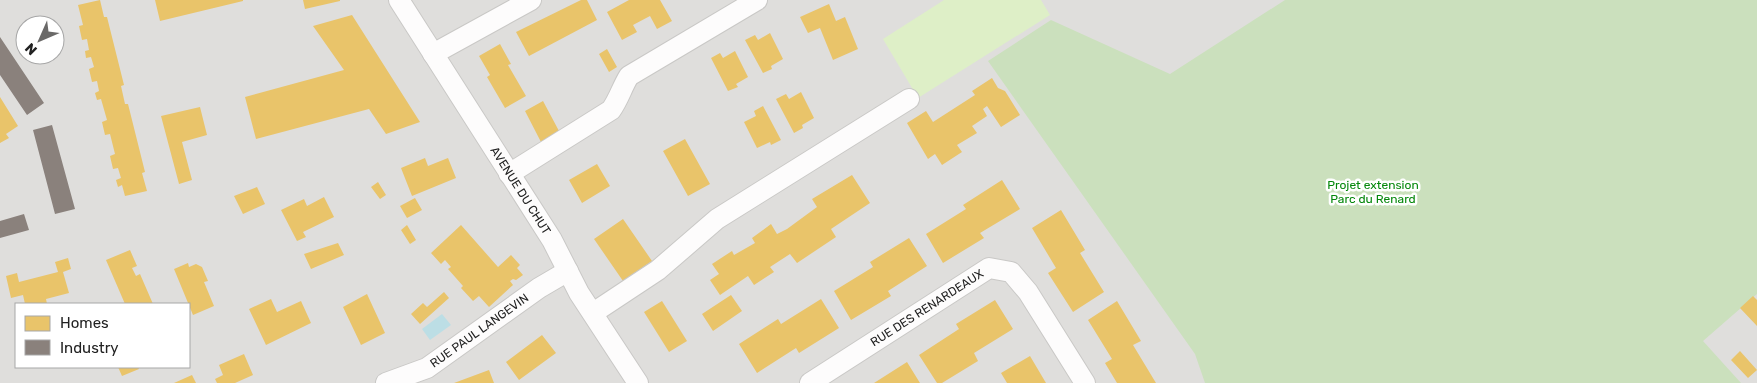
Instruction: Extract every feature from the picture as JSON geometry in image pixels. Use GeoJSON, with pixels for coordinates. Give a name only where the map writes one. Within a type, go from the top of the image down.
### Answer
{"type":"FeatureCollection","features":[{"type":"Feature","properties":{"kind":"street","name":"AVENUE DU CHUT"},"geometry":{"type":"LineString","coordinates":[[400,0],[552,240],[593,313],[638,383]]}},
{"type":"Feature","properties":{"kind":"street"},"geometry":{"type":"LineString","coordinates":[[433,54],[531,0]]}},
{"type":"Feature","properties":{"kind":"street"},"geometry":{"type":"LineString","coordinates":[[509,174],[611,110],[619,99],[622,87],[629,76],[757,0]]}},
{"type":"Feature","properties":{"kind":"street"},"geometry":{"type":"LineString","coordinates":[[593,313],[658,270],[717,219],[909,99]]}},
{"type":"Feature","properties":{"kind":"street","name":"RUE DES RENARDEAUX"},"geometry":{"type":"LineString","coordinates":[[810,383],[989,268],[1010,272],[1028,292],[1086,383]]}},
{"type":"Feature","properties":{"kind":"street","name":"RUE PAUL LANGEVIN"},"geometry":{"type":"LineString","coordinates":[[386,383],[427,368],[539,288],[568,270]]}},
{"type":"Feature","properties":{"kind":"shaded area"},"geometry":{"type":"Polygon","coordinates":[[[0,0],[1757,0],[1757,383],[0,383],[0,0]]]}},
{"type":"Feature","properties":{"kind":"green space"},"geometry":{"type":"Polygon","coordinates":[[[944,0],[1041,0],[1050,15],[918,98],[883,39],[944,0]]]}},
{"type":"Feature","properties":{"kind":"green space","name":"Projet extension Parc du Renard"},"geometry":{"type":"Polygon","coordinates":[[[1285,0],[1757,0],[1757,294],[1703,341],[1741,383],[1205,383],[1195,354],[988,61],[1051,20],[1170,74],[1285,0]]]}},
{"type":"Feature","properties":{"kind":"water"},"geometry":{"type":"Polygon","coordinates":[[[442,314],[451,325],[430,340],[422,329],[442,314]]]}},
{"type":"Feature","properties":{"kind":"building: Homes"},"geometry":{"type":"Polygon","coordinates":[[[100,0],[104,17],[107,17],[124,85],[121,86],[125,104],[128,104],[145,172],[142,173],[147,191],[125,196],[122,185],[118,187],[116,180],[121,178],[118,168],[113,169],[110,156],[115,154],[110,134],[105,135],[102,122],[107,120],[101,99],[97,100],[95,93],[99,91],[97,81],[92,82],[89,69],[94,67],[91,57],[86,58],[85,51],[89,50],[87,39],[82,40],[79,26],[83,25],[78,5],[100,0]]]}},
{"type":"Feature","properties":{"kind":"building: Homes"},"geometry":{"type":"Polygon","coordinates":[[[155,0],[243,0],[243,1],[160,21],[155,0]]]}},
{"type":"Feature","properties":{"kind":"building: Homes"},"geometry":{"type":"Polygon","coordinates":[[[303,0],[340,0],[340,1],[305,9],[303,0]]]}},
{"type":"Feature","properties":{"kind":"building: Homes"},"geometry":{"type":"Polygon","coordinates":[[[581,0],[587,0],[597,20],[529,56],[516,32],[581,0]]]}},
{"type":"Feature","properties":{"kind":"building: Homes"},"geometry":{"type":"Polygon","coordinates":[[[629,0],[660,0],[672,21],[657,29],[650,16],[633,25],[637,32],[622,40],[607,12],[629,0]]]}},
{"type":"Feature","properties":{"kind":"building: Homes"},"geometry":{"type":"Polygon","coordinates":[[[829,4],[836,21],[845,17],[858,49],[833,60],[820,28],[808,33],[800,17],[829,4]]]}},
{"type":"Feature","properties":{"kind":"building: Homes"},"geometry":{"type":"Polygon","coordinates":[[[352,15],[420,122],[386,134],[369,109],[256,139],[245,97],[344,70],[313,26],[352,15]]]}},
{"type":"Feature","properties":{"kind":"building: Homes"},"geometry":{"type":"Polygon","coordinates":[[[770,33],[783,59],[771,66],[772,69],[763,73],[745,40],[755,35],[758,40],[770,33]]]}},
{"type":"Feature","properties":{"kind":"building: Homes"},"geometry":{"type":"Polygon","coordinates":[[[500,44],[511,64],[508,65],[526,96],[505,108],[487,77],[490,75],[479,56],[500,44]]]}},
{"type":"Feature","properties":{"kind":"building: Homes"},"geometry":{"type":"Polygon","coordinates":[[[607,49],[617,67],[609,72],[599,54],[607,49]]]}},
{"type":"Feature","properties":{"kind":"building: Homes"},"geometry":{"type":"Polygon","coordinates":[[[735,51],[748,77],[736,84],[738,87],[728,91],[711,58],[720,53],[723,58],[735,51]]]}},
{"type":"Feature","properties":{"kind":"building: Homes"},"geometry":{"type":"Polygon","coordinates":[[[992,78],[998,88],[1005,91],[1020,115],[1001,127],[987,106],[983,109],[987,116],[972,126],[977,133],[957,145],[962,152],[942,165],[935,154],[928,159],[907,123],[926,111],[933,122],[975,95],[972,91],[992,78]]]}},
{"type":"Feature","properties":{"kind":"building: Homes"},"geometry":{"type":"Polygon","coordinates":[[[801,92],[814,118],[802,125],[803,128],[794,133],[776,99],[786,94],[789,99],[801,92]]]}},
{"type":"Feature","properties":{"kind":"building: Homes"},"geometry":{"type":"Polygon","coordinates":[[[0,97],[18,126],[6,134],[9,138],[0,143],[0,97]]]}},
{"type":"Feature","properties":{"kind":"building: Homes"},"geometry":{"type":"Polygon","coordinates":[[[543,101],[559,131],[541,142],[525,111],[543,101]]]}},
{"type":"Feature","properties":{"kind":"building: Homes"},"geometry":{"type":"Polygon","coordinates":[[[763,106],[781,140],[771,145],[770,142],[757,148],[744,122],[756,116],[754,111],[763,106]]]}},
{"type":"Feature","properties":{"kind":"building: Homes"},"geometry":{"type":"Polygon","coordinates":[[[200,107],[207,135],[182,142],[192,180],[179,184],[161,116],[200,107]]]}},
{"type":"Feature","properties":{"kind":"building: Homes"},"geometry":{"type":"Polygon","coordinates":[[[685,139],[710,184],[688,196],[663,151],[685,139]]]}},
{"type":"Feature","properties":{"kind":"building: Homes"},"geometry":{"type":"Polygon","coordinates":[[[425,158],[428,166],[448,158],[456,178],[412,196],[401,168],[425,158]]]}},
{"type":"Feature","properties":{"kind":"building: Homes"},"geometry":{"type":"Polygon","coordinates":[[[597,164],[610,186],[582,203],[569,180],[597,164]]]}},
{"type":"Feature","properties":{"kind":"building: Homes"},"geometry":{"type":"Polygon","coordinates":[[[852,175],[870,203],[831,229],[836,237],[797,263],[790,254],[770,267],[774,272],[754,285],[748,276],[720,295],[710,280],[719,274],[712,264],[732,251],[734,255],[755,243],[752,238],[771,224],[777,234],[787,229],[817,207],[812,199],[852,175]]]}},
{"type":"Feature","properties":{"kind":"building: Homes"},"geometry":{"type":"Polygon","coordinates":[[[1002,180],[1020,209],[980,233],[984,238],[943,263],[926,234],[966,209],[963,205],[1002,180]]]}},
{"type":"Feature","properties":{"kind":"building: Homes"},"geometry":{"type":"Polygon","coordinates":[[[378,182],[386,195],[380,199],[371,187],[378,182]]]}},
{"type":"Feature","properties":{"kind":"building: Homes"},"geometry":{"type":"Polygon","coordinates":[[[257,187],[265,204],[243,214],[234,196],[257,187]]]}},
{"type":"Feature","properties":{"kind":"building: Homes"},"geometry":{"type":"Polygon","coordinates":[[[324,197],[334,217],[303,232],[306,237],[297,241],[281,210],[304,199],[307,206],[324,197]]]}},
{"type":"Feature","properties":{"kind":"building: Homes"},"geometry":{"type":"Polygon","coordinates":[[[415,198],[422,210],[407,218],[400,206],[415,198]]]}},
{"type":"Feature","properties":{"kind":"building: Homes"},"geometry":{"type":"Polygon","coordinates":[[[1061,210],[1085,250],[1080,253],[1104,292],[1073,312],[1048,273],[1056,268],[1032,228],[1061,210]]]}},
{"type":"Feature","properties":{"kind":"building: Homes"},"geometry":{"type":"Polygon","coordinates":[[[623,219],[652,261],[623,281],[594,239],[623,219]]]}},
{"type":"Feature","properties":{"kind":"building: Homes"},"geometry":{"type":"Polygon","coordinates":[[[407,225],[416,240],[410,244],[401,230],[407,225]]]}},
{"type":"Feature","properties":{"kind":"building: Homes"},"geometry":{"type":"Polygon","coordinates":[[[461,225],[498,267],[511,255],[520,265],[517,268],[523,275],[516,280],[510,281],[513,285],[489,307],[479,296],[473,301],[448,269],[451,267],[445,260],[441,264],[431,253],[461,225]]]}},
{"type":"Feature","properties":{"kind":"building: Homes"},"geometry":{"type":"Polygon","coordinates":[[[909,238],[927,266],[888,291],[891,296],[851,320],[834,291],[873,267],[870,262],[909,238]]]}},
{"type":"Feature","properties":{"kind":"building: Homes"},"geometry":{"type":"Polygon","coordinates":[[[338,243],[344,255],[311,269],[304,254],[338,243]]]}},
{"type":"Feature","properties":{"kind":"building: Homes"},"geometry":{"type":"Polygon","coordinates":[[[130,250],[137,266],[132,268],[136,276],[140,274],[153,303],[125,303],[106,260],[130,250]]]}},
{"type":"Feature","properties":{"kind":"building: Homes"},"geometry":{"type":"Polygon","coordinates":[[[68,258],[71,269],[63,272],[69,293],[46,299],[47,303],[25,303],[23,295],[11,298],[6,276],[17,273],[19,282],[58,272],[55,262],[68,258]]]}},
{"type":"Feature","properties":{"kind":"building: Homes"},"geometry":{"type":"Polygon","coordinates":[[[188,263],[189,267],[196,264],[202,267],[208,281],[204,282],[214,306],[193,315],[190,303],[188,303],[174,269],[188,263]]]}},
{"type":"Feature","properties":{"kind":"building: Homes"},"geometry":{"type":"Polygon","coordinates":[[[444,292],[449,298],[420,324],[411,314],[423,303],[427,307],[444,292]]]}},
{"type":"Feature","properties":{"kind":"building: Homes"},"geometry":{"type":"Polygon","coordinates":[[[367,294],[385,333],[361,345],[343,307],[367,294]]]}},
{"type":"Feature","properties":{"kind":"building: Homes"},"geometry":{"type":"Polygon","coordinates":[[[731,295],[742,311],[713,331],[702,314],[731,295]]]}},
{"type":"Feature","properties":{"kind":"building: Homes"},"geometry":{"type":"Polygon","coordinates":[[[1753,296],[1757,300],[1757,326],[1740,308],[1753,296]]]}},
{"type":"Feature","properties":{"kind":"building: Homes"},"geometry":{"type":"Polygon","coordinates":[[[271,299],[277,312],[301,301],[311,323],[266,345],[249,309],[271,299]]]}},
{"type":"Feature","properties":{"kind":"building: Homes"},"geometry":{"type":"Polygon","coordinates":[[[821,299],[839,328],[799,353],[796,348],[757,373],[739,344],[778,319],[781,324],[821,299]]]}},
{"type":"Feature","properties":{"kind":"building: Homes"},"geometry":{"type":"Polygon","coordinates":[[[995,300],[1013,329],[974,353],[978,361],[942,383],[937,383],[919,355],[959,329],[956,324],[995,300]]]}},
{"type":"Feature","properties":{"kind":"building: Homes"},"geometry":{"type":"Polygon","coordinates":[[[662,301],[687,341],[669,352],[644,312],[662,301]]]}},
{"type":"Feature","properties":{"kind":"building: Homes"},"geometry":{"type":"Polygon","coordinates":[[[1117,301],[1141,341],[1133,345],[1156,383],[1117,383],[1105,363],[1112,359],[1088,320],[1117,301]]]}},
{"type":"Feature","properties":{"kind":"building: Homes"},"geometry":{"type":"Polygon","coordinates":[[[542,335],[556,353],[519,380],[506,362],[542,335]]]}},
{"type":"Feature","properties":{"kind":"building: Homes"},"geometry":{"type":"Polygon","coordinates":[[[1740,351],[1757,370],[1748,378],[1731,360],[1740,351]]]}},
{"type":"Feature","properties":{"kind":"building: Homes"},"geometry":{"type":"Polygon","coordinates":[[[244,354],[253,375],[235,383],[217,383],[215,379],[223,375],[219,365],[244,354]]]}},
{"type":"Feature","properties":{"kind":"building: Homes"},"geometry":{"type":"Polygon","coordinates":[[[1030,356],[1046,383],[1007,383],[1001,373],[1030,356]]]}},
{"type":"Feature","properties":{"kind":"building: Homes"},"geometry":{"type":"Polygon","coordinates":[[[907,362],[920,383],[874,383],[907,362]]]}},
{"type":"Feature","properties":{"kind":"building: Homes"},"geometry":{"type":"Polygon","coordinates":[[[118,368],[139,369],[122,376],[118,368]]]}},
{"type":"Feature","properties":{"kind":"building: Homes"},"geometry":{"type":"Polygon","coordinates":[[[489,370],[494,383],[454,383],[489,370]]]}},
{"type":"Feature","properties":{"kind":"building: Homes"},"geometry":{"type":"Polygon","coordinates":[[[192,375],[196,383],[174,383],[192,375]]]}},
{"type":"Feature","properties":{"kind":"building: Industry"},"geometry":{"type":"Polygon","coordinates":[[[0,37],[15,60],[15,65],[19,65],[44,103],[27,115],[0,75],[0,37]]]}},
{"type":"Feature","properties":{"kind":"building: Industry"},"geometry":{"type":"Polygon","coordinates":[[[52,125],[75,209],[55,214],[33,130],[52,125]]]}},
{"type":"Feature","properties":{"kind":"building: Industry"},"geometry":{"type":"Polygon","coordinates":[[[24,214],[29,230],[0,238],[0,221],[24,214]]]}}]}
